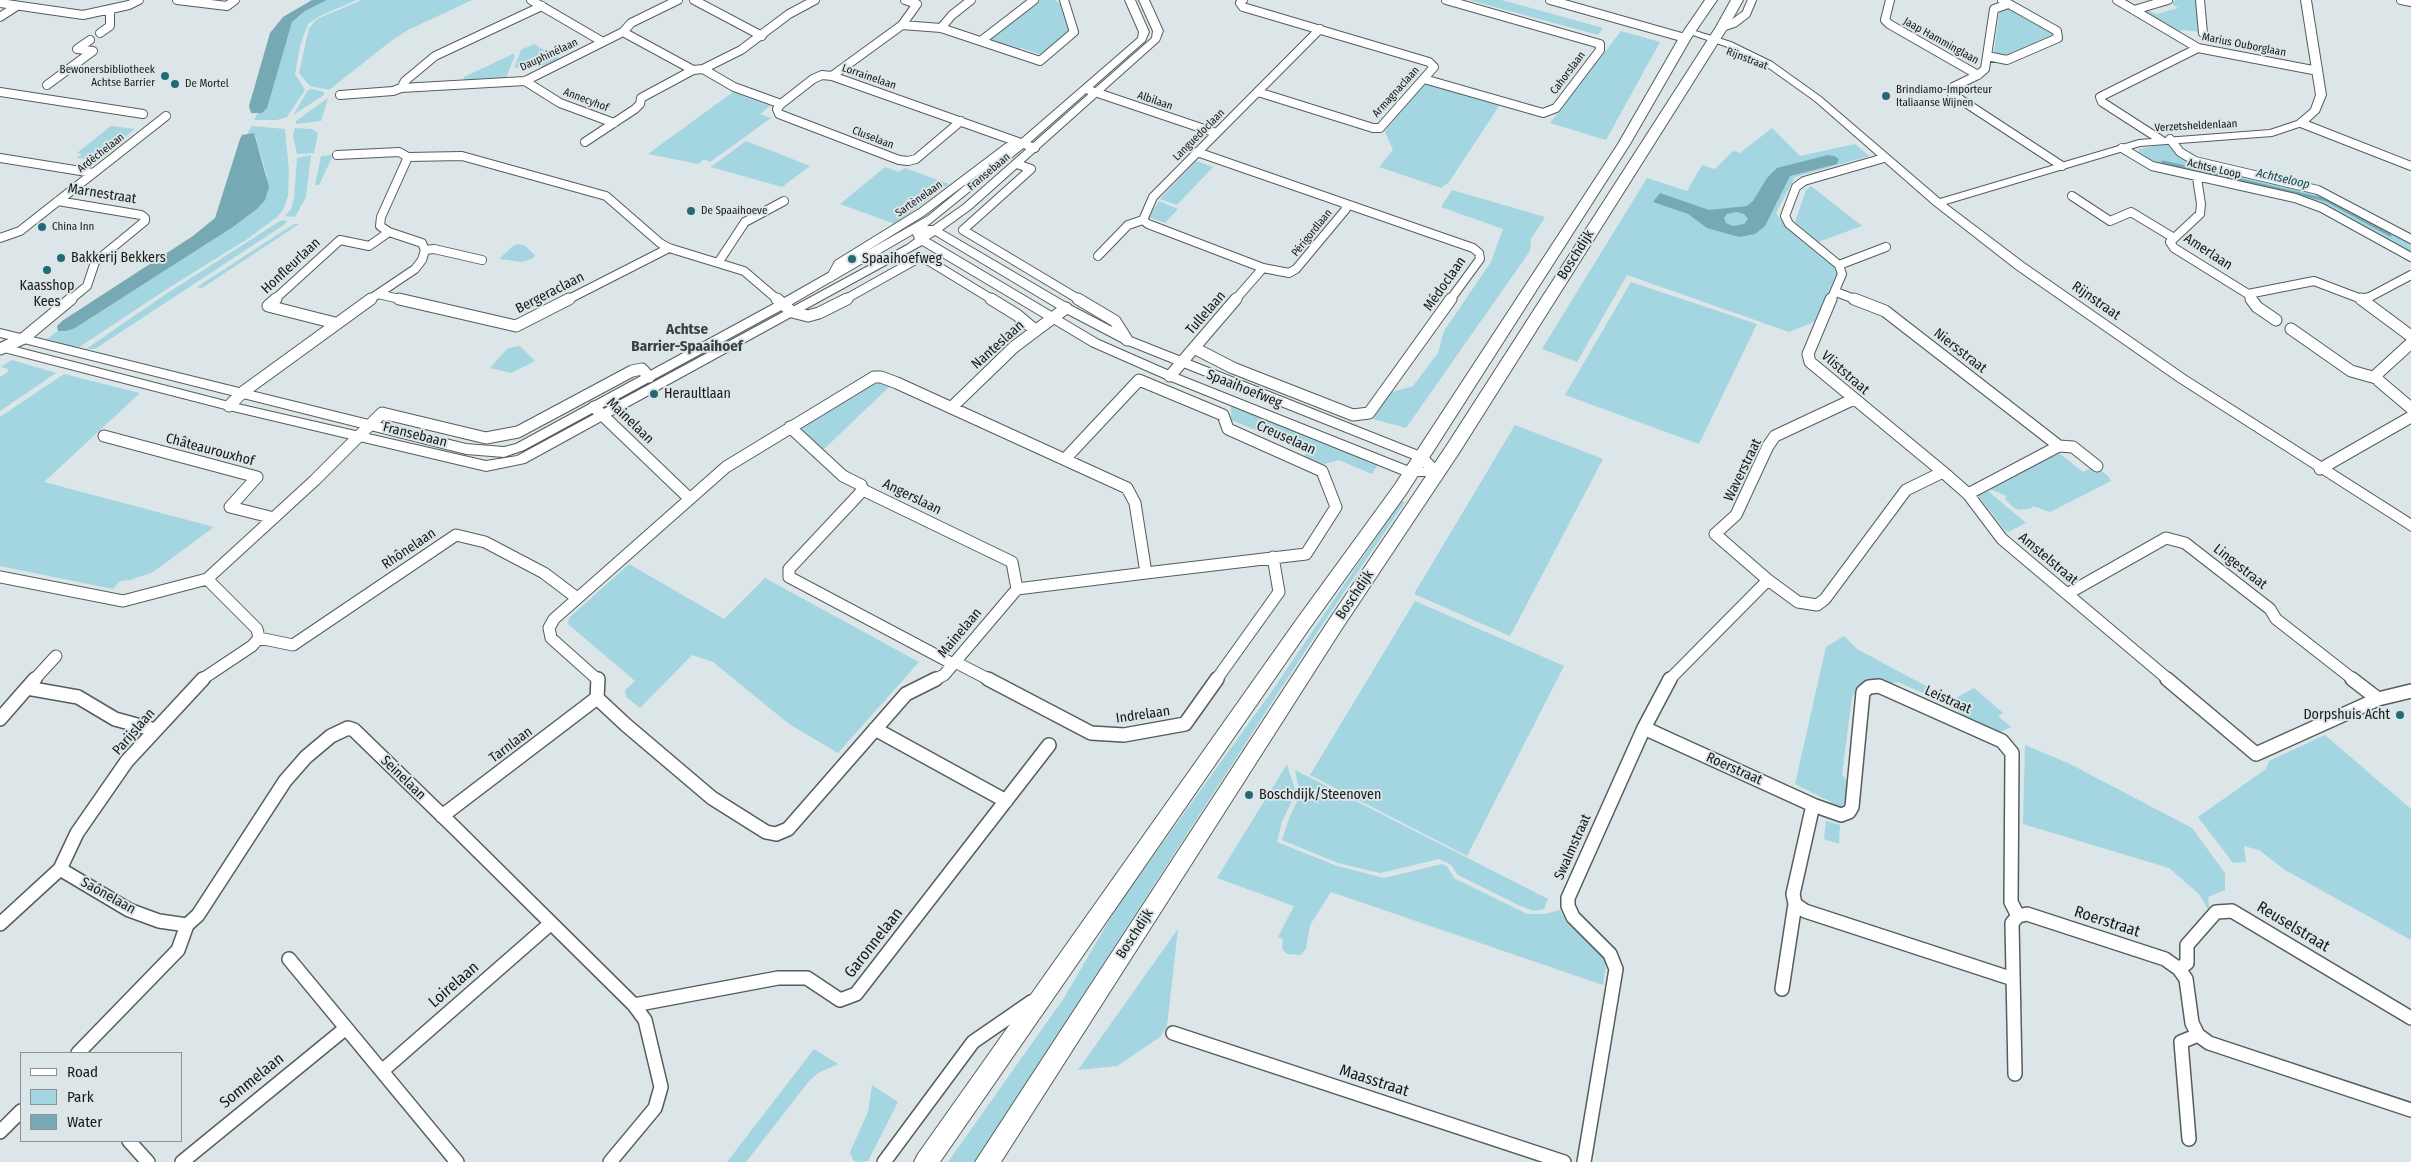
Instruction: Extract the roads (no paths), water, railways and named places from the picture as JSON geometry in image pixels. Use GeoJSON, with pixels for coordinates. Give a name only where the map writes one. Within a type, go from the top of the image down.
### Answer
{"type":"FeatureCollection","features":[{"type":"Feature","properties":{"kind":"main road","name":"Boschdijk"},"geometry":{"type":"LineString","coordinates":[[987,1162],[1335,625],[1423,468],[1624,144],[1687,35],[1711,0]]}},
{"type":"Feature","properties":{"kind":"main road","name":"Boschdijk"},"geometry":{"type":"LineString","coordinates":[[926,1162],[1047,992],[1286,648],[1423,468],[1722,27],[1737,0]]}},
{"type":"Feature","properties":{"kind":"street"},"geometry":{"type":"LineString","coordinates":[[32,6],[42,0]]}},
{"type":"Feature","properties":{"kind":"street"},"geometry":{"type":"LineString","coordinates":[[0,3],[32,6],[83,15],[130,5],[139,0]]}},
{"type":"Feature","properties":{"kind":"street"},"geometry":{"type":"LineString","coordinates":[[177,0],[227,6],[235,0]]}},
{"type":"Feature","properties":{"kind":"street","name":"Dauphinélaan"},"geometry":{"type":"LineString","coordinates":[[531,0],[603,42]]}},
{"type":"Feature","properties":{"kind":"street"},"geometry":{"type":"LineString","coordinates":[[603,42],[622,32],[631,23],[678,0]]}},
{"type":"Feature","properties":{"kind":"street"},"geometry":{"type":"LineString","coordinates":[[694,0],[762,36]]}},
{"type":"Feature","properties":{"kind":"street"},"geometry":{"type":"LineString","coordinates":[[622,32],[693,70],[703,70],[741,50],[789,14],[815,0]]}},
{"type":"Feature","properties":{"kind":"street"},"geometry":{"type":"LineString","coordinates":[[832,76],[902,25],[917,4],[905,0]]}},
{"type":"Feature","properties":{"kind":"street"},"geometry":{"type":"LineString","coordinates":[[942,28],[952,15],[971,0]]}},
{"type":"Feature","properties":{"kind":"street"},"geometry":{"type":"LineString","coordinates":[[981,41],[1034,0]]}},
{"type":"Feature","properties":{"kind":"street"},"geometry":{"type":"LineString","coordinates":[[902,25],[942,28],[1038,63],[1074,32],[1064,0]]}},
{"type":"Feature","properties":{"kind":"street","name":"Fransebaan"},"geometry":{"type":"LineString","coordinates":[[1,348],[229,406],[486,466],[502,465],[520,460],[603,416],[919,233],[1142,39],[1144,32],[1130,0]]}},
{"type":"Feature","properties":{"kind":"street","name":"Fransebaan"},"geometry":{"type":"LineString","coordinates":[[934,230],[967,206],[1017,164],[1156,39],[1158,31],[1144,0]]}},
{"type":"Feature","properties":{"kind":"street","name":"Armagnaclaan"},"geometry":{"type":"LineString","coordinates":[[1243,0],[1240,3],[1243,7],[1430,62],[1434,67],[1380,128],[1373,128],[1258,92]]}},
{"type":"Feature","properties":{"kind":"street","name":"Cahorslaan"},"geometry":{"type":"LineString","coordinates":[[1424,79],[1543,113],[1556,108],[1600,50],[1600,44],[1446,0]]}},
{"type":"Feature","properties":{"kind":"street"},"geometry":{"type":"LineString","coordinates":[[1550,0],[1584,7],[1687,35]]}},
{"type":"Feature","properties":{"kind":"street"},"geometry":{"type":"LineString","coordinates":[[1574,0],[1584,7]]}},
{"type":"Feature","properties":{"kind":"street","name":"Boschdijk"},"geometry":{"type":"LineString","coordinates":[[1722,27],[1734,23],[1746,14],[1752,0]]}},
{"type":"Feature","properties":{"kind":"street","name":"Jaap Hamminglaan"},"geometry":{"type":"LineString","coordinates":[[1890,0],[1885,20],[1889,24],[1978,75]]}},
{"type":"Feature","properties":{"kind":"street","name":"Marius Ouborglaan"},"geometry":{"type":"LineString","coordinates":[[2117,0],[2198,48],[2318,71]]}},
{"type":"Feature","properties":{"kind":"street"},"geometry":{"type":"LineString","coordinates":[[2134,10],[2168,0]]}},
{"type":"Feature","properties":{"kind":"street"},"geometry":{"type":"LineString","coordinates":[[2200,0],[2203,33]]}},
{"type":"Feature","properties":{"kind":"street","name":"Verzetsheldenlaan"},"geometry":{"type":"LineString","coordinates":[[1938,203],[2122,148],[2165,139],[2238,137],[2272,133],[2301,123],[2315,110],[2321,95],[2306,0]]}},
{"type":"Feature","properties":{"kind":"street"},"geometry":{"type":"LineString","coordinates":[[2402,0],[2411,2]]}},
{"type":"Feature","properties":{"kind":"street"},"geometry":{"type":"LineString","coordinates":[[1987,56],[2008,60],[2058,38],[2057,31],[2005,2],[1994,9],[1985,69],[1978,75],[1951,88],[1952,94],[2062,166]]}},
{"type":"Feature","properties":{"kind":"street"},"geometry":{"type":"LineString","coordinates":[[0,17],[17,6]]}},
{"type":"Feature","properties":{"kind":"street"},"geometry":{"type":"LineString","coordinates":[[401,88],[406,81],[436,56],[542,6]]}},
{"type":"Feature","properties":{"kind":"street"},"geometry":{"type":"LineString","coordinates":[[100,33],[110,26],[110,10]]}},
{"type":"Feature","properties":{"kind":"street","name":"Languedoclaan"},"geometry":{"type":"LineString","coordinates":[[1143,220],[1143,216],[1153,197],[1320,29]]}},
{"type":"Feature","properties":{"kind":"street","name":"Rijnstraat"},"geometry":{"type":"LineString","coordinates":[[1687,35],[1711,42],[1784,74],[1835,113],[1884,158],[1938,203],[2020,266],[2181,378],[2411,526]]}},
{"type":"Feature","properties":{"kind":"street"},"geometry":{"type":"LineString","coordinates":[[47,85],[93,51],[77,49],[90,40]]}},
{"type":"Feature","properties":{"kind":"street","name":"Dauphinélaan"},"geometry":{"type":"LineString","coordinates":[[340,95],[393,91],[401,88],[525,81],[603,42]]}},
{"type":"Feature","properties":{"kind":"street","name":"Achtse Loop"},"geometry":{"type":"LineString","coordinates":[[2198,48],[2100,97],[2102,102],[2165,139],[2180,152],[2195,161],[2318,190],[2411,239]]}},
{"type":"Feature","properties":{"kind":"street","name":"Annecyhof"},"geometry":{"type":"LineString","coordinates":[[585,142],[635,109],[641,98],[693,70]]}},
{"type":"Feature","properties":{"kind":"street"},"geometry":{"type":"LineString","coordinates":[[703,70],[734,88],[781,104]]}},
{"type":"Feature","properties":{"kind":"street","name":"Lorrainelaan"},"geometry":{"type":"LineString","coordinates":[[781,104],[813,79],[822,75],[832,76],[1035,148]]}},
{"type":"Feature","properties":{"kind":"street","name":"Annecyhof"},"geometry":{"type":"LineString","coordinates":[[525,81],[560,103],[614,123]]}},
{"type":"Feature","properties":{"kind":"street","name":"Albilaan"},"geometry":{"type":"LineString","coordinates":[[1086,89],[1216,133]]}},
{"type":"Feature","properties":{"kind":"street"},"geometry":{"type":"LineString","coordinates":[[0,92],[143,114]]}},
{"type":"Feature","properties":{"kind":"street","name":"Cluselaan"},"geometry":{"type":"LineString","coordinates":[[781,104],[777,109],[779,114],[900,160],[908,161],[916,159],[961,121]]}},
{"type":"Feature","properties":{"kind":"street","name":"Ardèchelaan"},"geometry":{"type":"LineString","coordinates":[[0,238],[20,231],[166,116]]}},
{"type":"Feature","properties":{"kind":"street"},"geometry":{"type":"LineString","coordinates":[[2301,123],[2411,166]]}},
{"type":"Feature","properties":{"kind":"street","name":"Sartènelaan"},"geometry":{"type":"LineString","coordinates":[[831,277],[838,264],[922,212],[1008,146],[1023,144]]}},
{"type":"Feature","properties":{"kind":"street","name":"Achtse Loop"},"geometry":{"type":"LineString","coordinates":[[2122,148],[2152,166],[2197,178],[2295,198],[2322,208],[2411,257]]}},
{"type":"Feature","properties":{"kind":"street"},"geometry":{"type":"LineString","coordinates":[[337,156],[399,152],[408,157],[462,156],[606,196],[660,243],[669,248],[744,271],[788,308],[808,316],[819,313],[919,258],[937,266],[1016,315],[1035,330]]}},
{"type":"Feature","properties":{"kind":"street","name":"Périgordlaan"},"geometry":{"type":"LineString","coordinates":[[1143,220],[1148,224],[1262,268],[1289,273],[1296,269],[1346,208],[1346,204],[1197,152]]}},
{"type":"Feature","properties":{"kind":"street"},"geometry":{"type":"LineString","coordinates":[[229,406],[243,392],[335,323],[415,269],[422,260],[425,250],[422,243],[389,232],[380,226],[381,217],[408,157]]}},
{"type":"Feature","properties":{"kind":"street"},"geometry":{"type":"LineString","coordinates":[[0,158],[93,173]]}},
{"type":"Feature","properties":{"kind":"street"},"geometry":{"type":"LineString","coordinates":[[1884,158],[1804,181],[1796,187],[1785,216],[1789,224],[1839,265],[1886,247]]}},
{"type":"Feature","properties":{"kind":"street","name":"Fransebaan"},"geometry":{"type":"LineString","coordinates":[[1017,164],[1031,169],[963,230],[1115,321],[1127,340]]}},
{"type":"Feature","properties":{"kind":"street","name":"Amerlaan"},"geometry":{"type":"LineString","coordinates":[[2197,178],[2201,204],[2200,214],[2170,242],[2174,248],[2248,294],[2257,307],[2276,320]]}},
{"type":"Feature","properties":{"kind":"street"},"geometry":{"type":"LineString","coordinates":[[2072,196],[2110,221],[2131,212],[2174,238]]}},
{"type":"Feature","properties":{"kind":"street","name":"Marnestraat"},"geometry":{"type":"LineString","coordinates":[[1,348],[24,338],[87,286],[95,262],[145,218],[141,215],[58,201]]}},
{"type":"Feature","properties":{"kind":"street"},"geometry":{"type":"LineString","coordinates":[[718,263],[745,222],[784,201]]}},
{"type":"Feature","properties":{"kind":"street","name":"Médoclaan"},"geometry":{"type":"LineString","coordinates":[[1346,204],[1473,248],[1479,253],[1480,259],[1374,408],[1369,413],[1361,416]]}},
{"type":"Feature","properties":{"kind":"street"},"geometry":{"type":"LineString","coordinates":[[1098,256],[1128,225],[1143,220]]}},
{"type":"Feature","properties":{"kind":"street","name":"Spaaihoefweg"},"geometry":{"type":"LineString","coordinates":[[919,233],[934,230],[1066,308],[1127,340],[1182,362],[1423,468]]}},
{"type":"Feature","properties":{"kind":"street","name":"Honfleurlaan"},"geometry":{"type":"LineString","coordinates":[[335,323],[268,306],[340,240],[369,246],[389,232]]}},
{"type":"Feature","properties":{"kind":"street","name":"Fransebaan"},"geometry":{"type":"LineString","coordinates":[[0,333],[466,449],[504,452],[520,447],[649,377],[788,308],[831,277],[919,233]]}},
{"type":"Feature","properties":{"kind":"street","name":"Spaaihoefweg"},"geometry":{"type":"LineString","coordinates":[[919,233],[1052,318],[1095,343],[1170,376],[1423,468]]}},
{"type":"Feature","properties":{"kind":"street","name":"Bergeraclaan"},"geometry":{"type":"LineString","coordinates":[[378,294],[516,326],[669,248]]}},
{"type":"Feature","properties":{"kind":"street"},"geometry":{"type":"LineString","coordinates":[[425,250],[434,249],[482,260]]}},
{"type":"Feature","properties":{"kind":"street","name":"Vliststraat"},"geometry":{"type":"LineString","coordinates":[[1839,265],[1842,274],[1836,292],[1808,354],[1810,362],[1943,472]]}},
{"type":"Feature","properties":{"kind":"street","name":"Tullelaan"},"geometry":{"type":"LineString","coordinates":[[1170,376],[1262,268]]}},
{"type":"Feature","properties":{"kind":"street"},"geometry":{"type":"LineString","coordinates":[[2364,300],[2411,275]]}},
{"type":"Feature","properties":{"kind":"street"},"geometry":{"type":"LineString","coordinates":[[2248,294],[2314,281],[2364,300],[2411,336]]}},
{"type":"Feature","properties":{"kind":"street","name":"Niersstraat"},"geometry":{"type":"LineString","coordinates":[[1836,292],[1885,311],[2059,446],[2073,447],[2097,466]]}},
{"type":"Feature","properties":{"kind":"street","name":"Nanteslaan"},"geometry":{"type":"LineString","coordinates":[[952,407],[1035,330],[1066,308]]}},
{"type":"Feature","properties":{"kind":"street"},"geometry":{"type":"LineString","coordinates":[[2291,329],[2351,371],[2376,378],[2411,408]]}},
{"type":"Feature","properties":{"kind":"street"},"geometry":{"type":"LineString","coordinates":[[2376,378],[2376,375],[2411,344]]}},
{"type":"Feature","properties":{"kind":"street","name":"Spaaihoefweg"},"geometry":{"type":"LineString","coordinates":[[1194,348],[1233,368],[1353,415],[1361,416]]}},
{"type":"Feature","properties":{"kind":"street","name":"Fransebaan"},"geometry":{"type":"LineString","coordinates":[[370,425],[382,413],[486,438],[518,432],[632,371],[642,370],[649,377]]}},
{"type":"Feature","properties":{"kind":"street"},"geometry":{"type":"LineString","coordinates":[[597,698],[598,679],[551,638],[549,628],[554,619],[726,466],[874,377],[881,377],[897,383],[952,407],[1127,488],[1135,503],[1146,573],[1017,589]]}},
{"type":"Feature","properties":{"kind":"street","name":"Creuselaan"},"geometry":{"type":"LineString","coordinates":[[1065,459],[1139,380],[1223,415],[1228,429],[1322,471],[1336,507],[1306,554],[1146,573]]}},
{"type":"Feature","properties":{"kind":"street","name":"Waverstraat"},"geometry":{"type":"LineString","coordinates":[[1768,580],[1715,534],[1736,515],[1768,446],[1775,436],[1854,399]]}},
{"type":"Feature","properties":{"kind":"street","name":"Mainelaan"},"geometry":{"type":"LineString","coordinates":[[594,407],[690,499]]}},
{"type":"Feature","properties":{"kind":"street"},"geometry":{"type":"LineString","coordinates":[[2320,469],[2411,417]]}},
{"type":"Feature","properties":{"kind":"street"},"geometry":{"type":"LineString","coordinates":[[0,577],[123,601],[208,579],[370,425]]}},
{"type":"Feature","properties":{"kind":"street","name":"Angerslaan"},"geometry":{"type":"LineString","coordinates":[[790,427],[844,476],[861,485],[863,490],[1012,562],[1017,589]]}},
{"type":"Feature","properties":{"kind":"street","name":"Châteaurouxhof"},"geometry":{"type":"LineString","coordinates":[[104,436],[257,477],[230,507],[274,518]]}},
{"type":"Feature","properties":{"kind":"street"},"geometry":{"type":"LineString","coordinates":[[1968,494],[2059,446]]}},
{"type":"Feature","properties":{"kind":"street"},"geometry":{"type":"LineString","coordinates":[[1768,580],[1798,602],[1807,606],[1817,605],[1824,599],[1906,490],[1943,472]]}},
{"type":"Feature","properties":{"kind":"street","name":"Amstelstraat"},"geometry":{"type":"LineString","coordinates":[[1943,472],[1968,494],[2002,539],[2256,754],[2378,699],[2411,691]]}},
{"type":"Feature","properties":{"kind":"street","name":"Indrelaan"},"geometry":{"type":"LineString","coordinates":[[863,490],[789,569],[789,578],[1091,733],[1124,735],[1186,724],[1279,592],[1273,557]]}},
{"type":"Feature","properties":{"kind":"street","name":"Rhônelaan"},"geometry":{"type":"LineString","coordinates":[[259,638],[293,645],[456,535],[486,542],[544,573],[577,598]]}},
{"type":"Feature","properties":{"kind":"street","name":"Lingestraat"},"geometry":{"type":"LineString","coordinates":[[2067,594],[2166,538],[2185,543],[2270,609],[2276,619],[2378,699]]}},
{"type":"Feature","properties":{"kind":"street"},"geometry":{"type":"LineString","coordinates":[[208,579],[257,629],[259,638]]}},
{"type":"Feature","properties":{"kind":"street","name":"Swalmstraat"},"geometry":{"type":"LineString","coordinates":[[1584,1162],[1616,969],[1610,954],[1573,917],[1568,906],[1568,898],[1644,728],[1668,681],[1768,580]]}},
{"type":"Feature","properties":{"kind":"street","name":"Mainelaan"},"geometry":{"type":"LineString","coordinates":[[597,698],[712,798],[766,832],[776,834],[788,829],[906,694],[944,675],[1017,589]]}},
{"type":"Feature","properties":{"kind":"street","name":"Parijslaan"},"geometry":{"type":"LineString","coordinates":[[0,924],[60,869],[76,833],[127,761],[154,730],[201,680],[252,646],[259,638]]}},
{"type":"Feature","properties":{"kind":"street"},"geometry":{"type":"LineString","coordinates":[[0,719],[56,656]]}},
{"type":"Feature","properties":{"kind":"street","name":"Leistraat"},"geometry":{"type":"LineString","coordinates":[[1813,805],[1841,815],[1849,812],[1852,807],[1863,692],[1869,687],[1879,686],[2002,741],[2012,753],[2011,902],[2018,916]]}},
{"type":"Feature","properties":{"kind":"street"},"geometry":{"type":"LineString","coordinates":[[27,688],[78,698],[115,719],[154,730]]}},
{"type":"Feature","properties":{"kind":"street","name":"Tarnlaan"},"geometry":{"type":"LineString","coordinates":[[442,816],[597,698]]}},
{"type":"Feature","properties":{"kind":"street","name":"Seinelaan"},"geometry":{"type":"LineString","coordinates":[[79,1052],[178,950],[187,925],[198,916],[285,781],[312,752],[331,736],[348,728],[354,730],[442,816],[634,1005],[645,1020],[661,1087],[655,1108],[610,1162]]}},
{"type":"Feature","properties":{"kind":"street","name":"Roerstraat"},"geometry":{"type":"LineString","coordinates":[[1644,728],[1813,805]]}},
{"type":"Feature","properties":{"kind":"street"},"geometry":{"type":"LineString","coordinates":[[876,729],[1006,801]]}},
{"type":"Feature","properties":{"kind":"street","name":"Garonnelaan"},"geometry":{"type":"LineString","coordinates":[[634,1005],[778,978],[807,978],[840,1000],[856,994],[1049,745]]}},
{"type":"Feature","properties":{"kind":"street"},"geometry":{"type":"LineString","coordinates":[[1782,989],[1795,904],[1793,894],[1813,805]]}},
{"type":"Feature","properties":{"kind":"street","name":"Saônelaan"},"geometry":{"type":"LineString","coordinates":[[60,869],[129,910],[159,921],[187,925]]}},
{"type":"Feature","properties":{"kind":"street"},"geometry":{"type":"LineString","coordinates":[[1795,904],[1805,911],[2013,979]]}},
{"type":"Feature","properties":{"kind":"street","name":"Reuselstraat"},"geometry":{"type":"LineString","coordinates":[[2179,969],[2187,963],[2186,946],[2216,912],[2232,911],[2411,1018]]}},
{"type":"Feature","properties":{"kind":"street","name":"Roerstraat"},"geometry":{"type":"LineString","coordinates":[[2018,916],[2027,914],[2165,959],[2179,969]]}},
{"type":"Feature","properties":{"kind":"street"},"geometry":{"type":"LineString","coordinates":[[2015,1074],[2012,923],[2018,916]]}},
{"type":"Feature","properties":{"kind":"street","name":"Loirelaan"},"geometry":{"type":"LineString","coordinates":[[382,1072],[550,924]]}},
{"type":"Feature","properties":{"kind":"street"},"geometry":{"type":"LineString","coordinates":[[289,959],[456,1162]]}},
{"type":"Feature","properties":{"kind":"street"},"geometry":{"type":"LineString","coordinates":[[2179,969],[2186,979],[2192,1023],[2198,1035],[2209,1043],[2411,1110]]}},
{"type":"Feature","properties":{"kind":"street","name":"Boschdijk"},"geometry":{"type":"LineString","coordinates":[[884,1162],[973,1042],[1047,992]]}},
{"type":"Feature","properties":{"kind":"street","name":"Sommelaan"},"geometry":{"type":"LineString","coordinates":[[182,1162],[346,1028]]}},
{"type":"Feature","properties":{"kind":"street","name":"Maasstraat"},"geometry":{"type":"LineString","coordinates":[[1173,1033],[1564,1162]]}},
{"type":"Feature","properties":{"kind":"street"},"geometry":{"type":"LineString","coordinates":[[2189,1139],[2181,1042],[2198,1035]]}},
{"type":"Feature","properties":{"kind":"street"},"geometry":{"type":"LineString","coordinates":[[0,1132],[20,1112]]}},
{"type":"Feature","properties":{"kind":"street"},"geometry":{"type":"LineString","coordinates":[[131,1142],[148,1162]]}},
{"type":"Feature","properties":{"kind":"water"},"geometry":{"type":"Polygon","coordinates":[[[312,0],[327,0],[305,11],[292,22],[267,108],[262,113],[251,113],[249,106],[270,33],[283,17],[312,0]]]}},
{"type":"Feature","properties":{"kind":"water"},"geometry":{"type":"Polygon","coordinates":[[[254,133],[269,187],[265,200],[257,209],[233,227],[75,328],[58,331],[57,326],[62,321],[193,236],[215,218],[240,139],[242,135],[254,133]]]}},
{"type":"Feature","properties":{"kind":"water"},"geometry":{"type":"Polygon","coordinates":[[[1828,155],[1839,159],[1837,164],[1790,176],[1765,226],[1755,234],[1739,237],[1707,228],[1688,214],[1653,202],[1660,193],[1709,210],[1747,206],[1753,201],[1767,178],[1777,168],[1828,155]],[[1736,212],[1727,214],[1724,218],[1726,223],[1733,226],[1744,224],[1748,219],[1744,214],[1736,212]]]}},
{"type":"Feature","properties":{"kind":"waterway","name":"Achtseloop"},"geometry":{"type":"LineString","coordinates":[[2163,162],[2326,200],[2390,235]]}},
{"type":"Feature","properties":{"kind":"place","name":"Bewonersbibliotheek Achtse Barrier"},"geometry":{"type":"Point","coordinates":[165,76]}},
{"type":"Feature","properties":{"kind":"place","name":"De Mortel"},"geometry":{"type":"Point","coordinates":[175,84]}},
{"type":"Feature","properties":{"kind":"place","name":"Brindiamo-Importeur Italiaanse Wijnen"},"geometry":{"type":"Point","coordinates":[1886,96]}},
{"type":"Feature","properties":{"kind":"place","name":"De Spaaihoeve"},"geometry":{"type":"Point","coordinates":[691,211]}},
{"type":"Feature","properties":{"kind":"place","name":"China Inn"},"geometry":{"type":"Point","coordinates":[42,227]}},
{"type":"Feature","properties":{"kind":"place","name":"Bakkerij Bekkers"},"geometry":{"type":"Point","coordinates":[61,258]}},
{"type":"Feature","properties":{"kind":"place","name":"Spaaihoefweg"},"geometry":{"type":"Point","coordinates":[852,259]}},
{"type":"Feature","properties":{"kind":"place","name":"Kaasshop Kees"},"geometry":{"type":"Point","coordinates":[47,270]}},
{"type":"Feature","properties":{"kind":"place","name":"Heraultlaan"},"geometry":{"type":"Point","coordinates":[654,394]}},
{"type":"Feature","properties":{"kind":"place","name":"Dorpshuis Acht"},"geometry":{"type":"Point","coordinates":[2400,715]}},
{"type":"Feature","properties":{"kind":"place","name":"Boschdijk/Steenoven"},"geometry":{"type":"Point","coordinates":[1249,795]}},
{"type":"Feature","properties":{"kind":"district","name":"Achtse Barrier-Spaaihoef"},"geometry":{"type":"Point","coordinates":[687,338]}}]}
